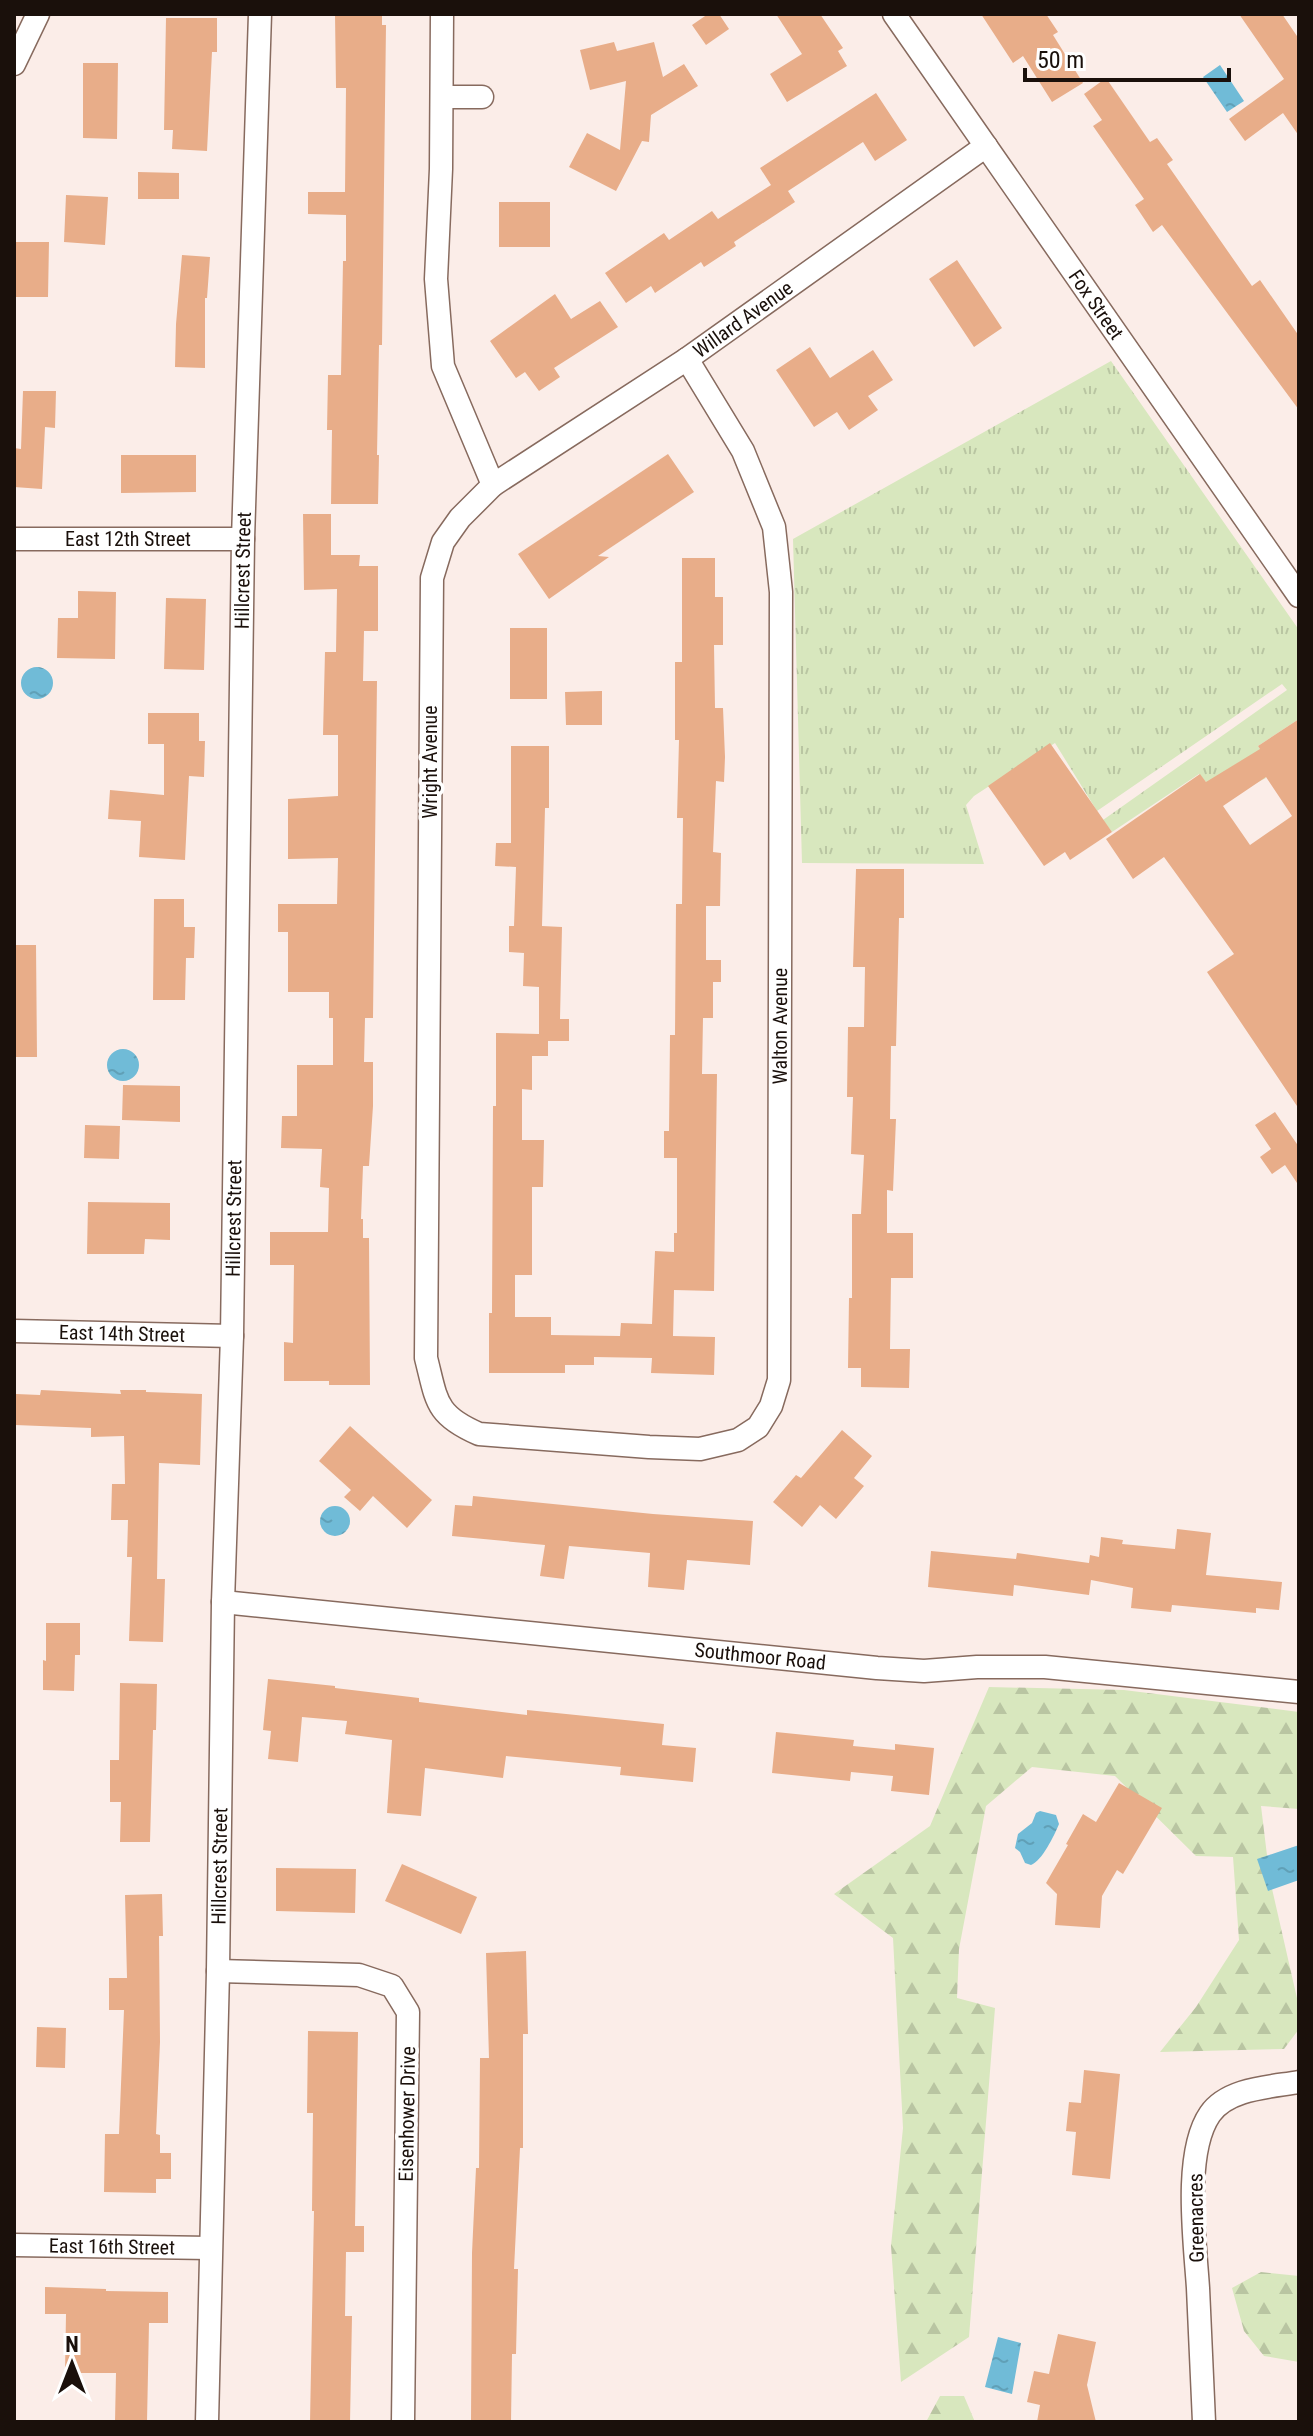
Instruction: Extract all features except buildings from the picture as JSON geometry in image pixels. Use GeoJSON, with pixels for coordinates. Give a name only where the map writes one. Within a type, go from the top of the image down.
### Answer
{"type":"FeatureCollection","features":[{"type":"Feature","properties":{"kind":"street"},"geometry":{"type":"LineString","coordinates":[[14,64],[38,14]]}},
{"type":"Feature","properties":{"kind":"street","name":"Hillcrest Street"},"geometry":{"type":"LineString","coordinates":[[207,2422],[223,1602],[232,1336],[243,539],[260,14]]}},
{"type":"Feature","properties":{"kind":"street"},"geometry":{"type":"LineString","coordinates":[[442,14],[441,169],[436,279],[443,366],[493,485]]}},
{"type":"Feature","properties":{"kind":"street","name":"Fox Street"},"geometry":{"type":"LineString","coordinates":[[894,14],[1299,596]]}},
{"type":"Feature","properties":{"kind":"street"},"geometry":{"type":"LineString","coordinates":[[442,97],[482,97]]}},
{"type":"Feature","properties":{"kind":"street","name":"Willard Avenue"},"geometry":{"type":"LineString","coordinates":[[493,485],[687,359],[986,146]]}},
{"type":"Feature","properties":{"kind":"street","name":"Walton Avenue"},"geometry":{"type":"LineString","coordinates":[[479,1434],[700,1449],[738,1440],[758,1427],[771,1406],[779,1380],[781,592],[774,527],[743,451],[687,359]]}},
{"type":"Feature","properties":{"kind":"street","name":"Wright Avenue"},"geometry":{"type":"LineString","coordinates":[[479,1434],[459,1425],[438,1405],[426,1358],[430,649],[432,578],[443,542],[460,518],[493,485]]}},
{"type":"Feature","properties":{"kind":"street","name":"East 12th Street"},"geometry":{"type":"LineString","coordinates":[[14,539],[243,539]]}},
{"type":"Feature","properties":{"kind":"street","name":"East 14th Street"},"geometry":{"type":"LineString","coordinates":[[14,1331],[232,1336]]}},
{"type":"Feature","properties":{"kind":"street","name":"Southmoor Road"},"geometry":{"type":"LineString","coordinates":[[223,1602],[877,1668],[924,1671],[1045,1667],[1299,1692]]}},
{"type":"Feature","properties":{"kind":"street","name":"Eisenhower Drive"},"geometry":{"type":"LineString","coordinates":[[218,1971],[359,1975],[392,1986],[408,2012],[403,2422]]}},
{"type":"Feature","properties":{"kind":"street","name":"Greenacres"},"geometry":{"type":"LineString","coordinates":[[1204,2422],[1193,2198],[1195,2159],[1200,2138],[1210,2113],[1225,2101],[1247,2091],[1299,2082]]}},
{"type":"Feature","properties":{"kind":"street","name":"East 16th Street"},"geometry":{"type":"LineString","coordinates":[[14,2245],[210,2248]]}},
{"type":"Feature","properties":{"kind":"green space"},"geometry":{"type":"Polygon","coordinates":[[[1111,361],[1299,630],[1299,719],[1258,746],[1267,759],[1258,766],[1266,778],[1256,783],[1241,761],[1207,783],[1199,774],[1112,832],[1103,820],[1287,690],[1282,684],[1097,811],[1055,743],[974,796],[966,805],[984,864],[802,863],[793,539],[1111,361]]]}},
{"type":"Feature","properties":{"kind":"green space"},"geometry":{"type":"Polygon","coordinates":[[[989,1687],[1124,1690],[1299,1712],[1299,1809],[1261,1806],[1270,1880],[1299,2007],[1299,2029],[1284,2049],[1160,2052],[1196,2007],[1239,1940],[1233,1857],[1196,1856],[1115,1776],[1032,1767],[986,1806],[959,1949],[957,1998],[995,2008],[969,2337],[901,2382],[891,2246],[903,2128],[893,1938],[834,1894],[930,1826],[989,1687]]]}},
{"type":"Feature","properties":{"kind":"green space"},"geometry":{"type":"Polygon","coordinates":[[[1261,2272],[1299,2276],[1299,2362],[1264,2356],[1244,2331],[1232,2288],[1261,2272]]]}},
{"type":"Feature","properties":{"kind":"green space"},"geometry":{"type":"Polygon","coordinates":[[[940,2396],[964,2396],[975,2422],[926,2422],[940,2396]]]}},
{"type":"Feature","properties":{"kind":"water"},"geometry":{"type":"Polygon","coordinates":[[[1220,65],[1244,101],[1227,112],[1203,77],[1220,65]]]}},
{"type":"Feature","properties":{"kind":"water"},"geometry":{"type":"Polygon","coordinates":[[[37,667],[48,672],[53,683],[48,694],[37,699],[26,694],[21,683],[26,672],[37,667]]]}},
{"type":"Feature","properties":{"kind":"water"},"geometry":{"type":"Polygon","coordinates":[[[123,1049],[135,1053],[139,1065],[135,1077],[123,1081],[111,1077],[107,1065],[111,1053],[123,1049]]]}},
{"type":"Feature","properties":{"kind":"water"},"geometry":{"type":"Polygon","coordinates":[[[335,1506],[346,1510],[350,1521],[346,1532],[335,1536],[324,1532],[320,1521],[324,1510],[335,1506]]]}},
{"type":"Feature","properties":{"kind":"water"},"geometry":{"type":"Polygon","coordinates":[[[1040,1811],[1056,1815],[1059,1824],[1043,1853],[1031,1865],[1025,1863],[1015,1848],[1018,1834],[1032,1823],[1040,1811]]]}},
{"type":"Feature","properties":{"kind":"water"},"geometry":{"type":"Polygon","coordinates":[[[1299,1845],[1299,1880],[1268,1891],[1257,1859],[1299,1845]]]}},
{"type":"Feature","properties":{"kind":"water"},"geometry":{"type":"Polygon","coordinates":[[[998,2337],[1021,2343],[1012,2394],[985,2387],[998,2337]]]}}]}
